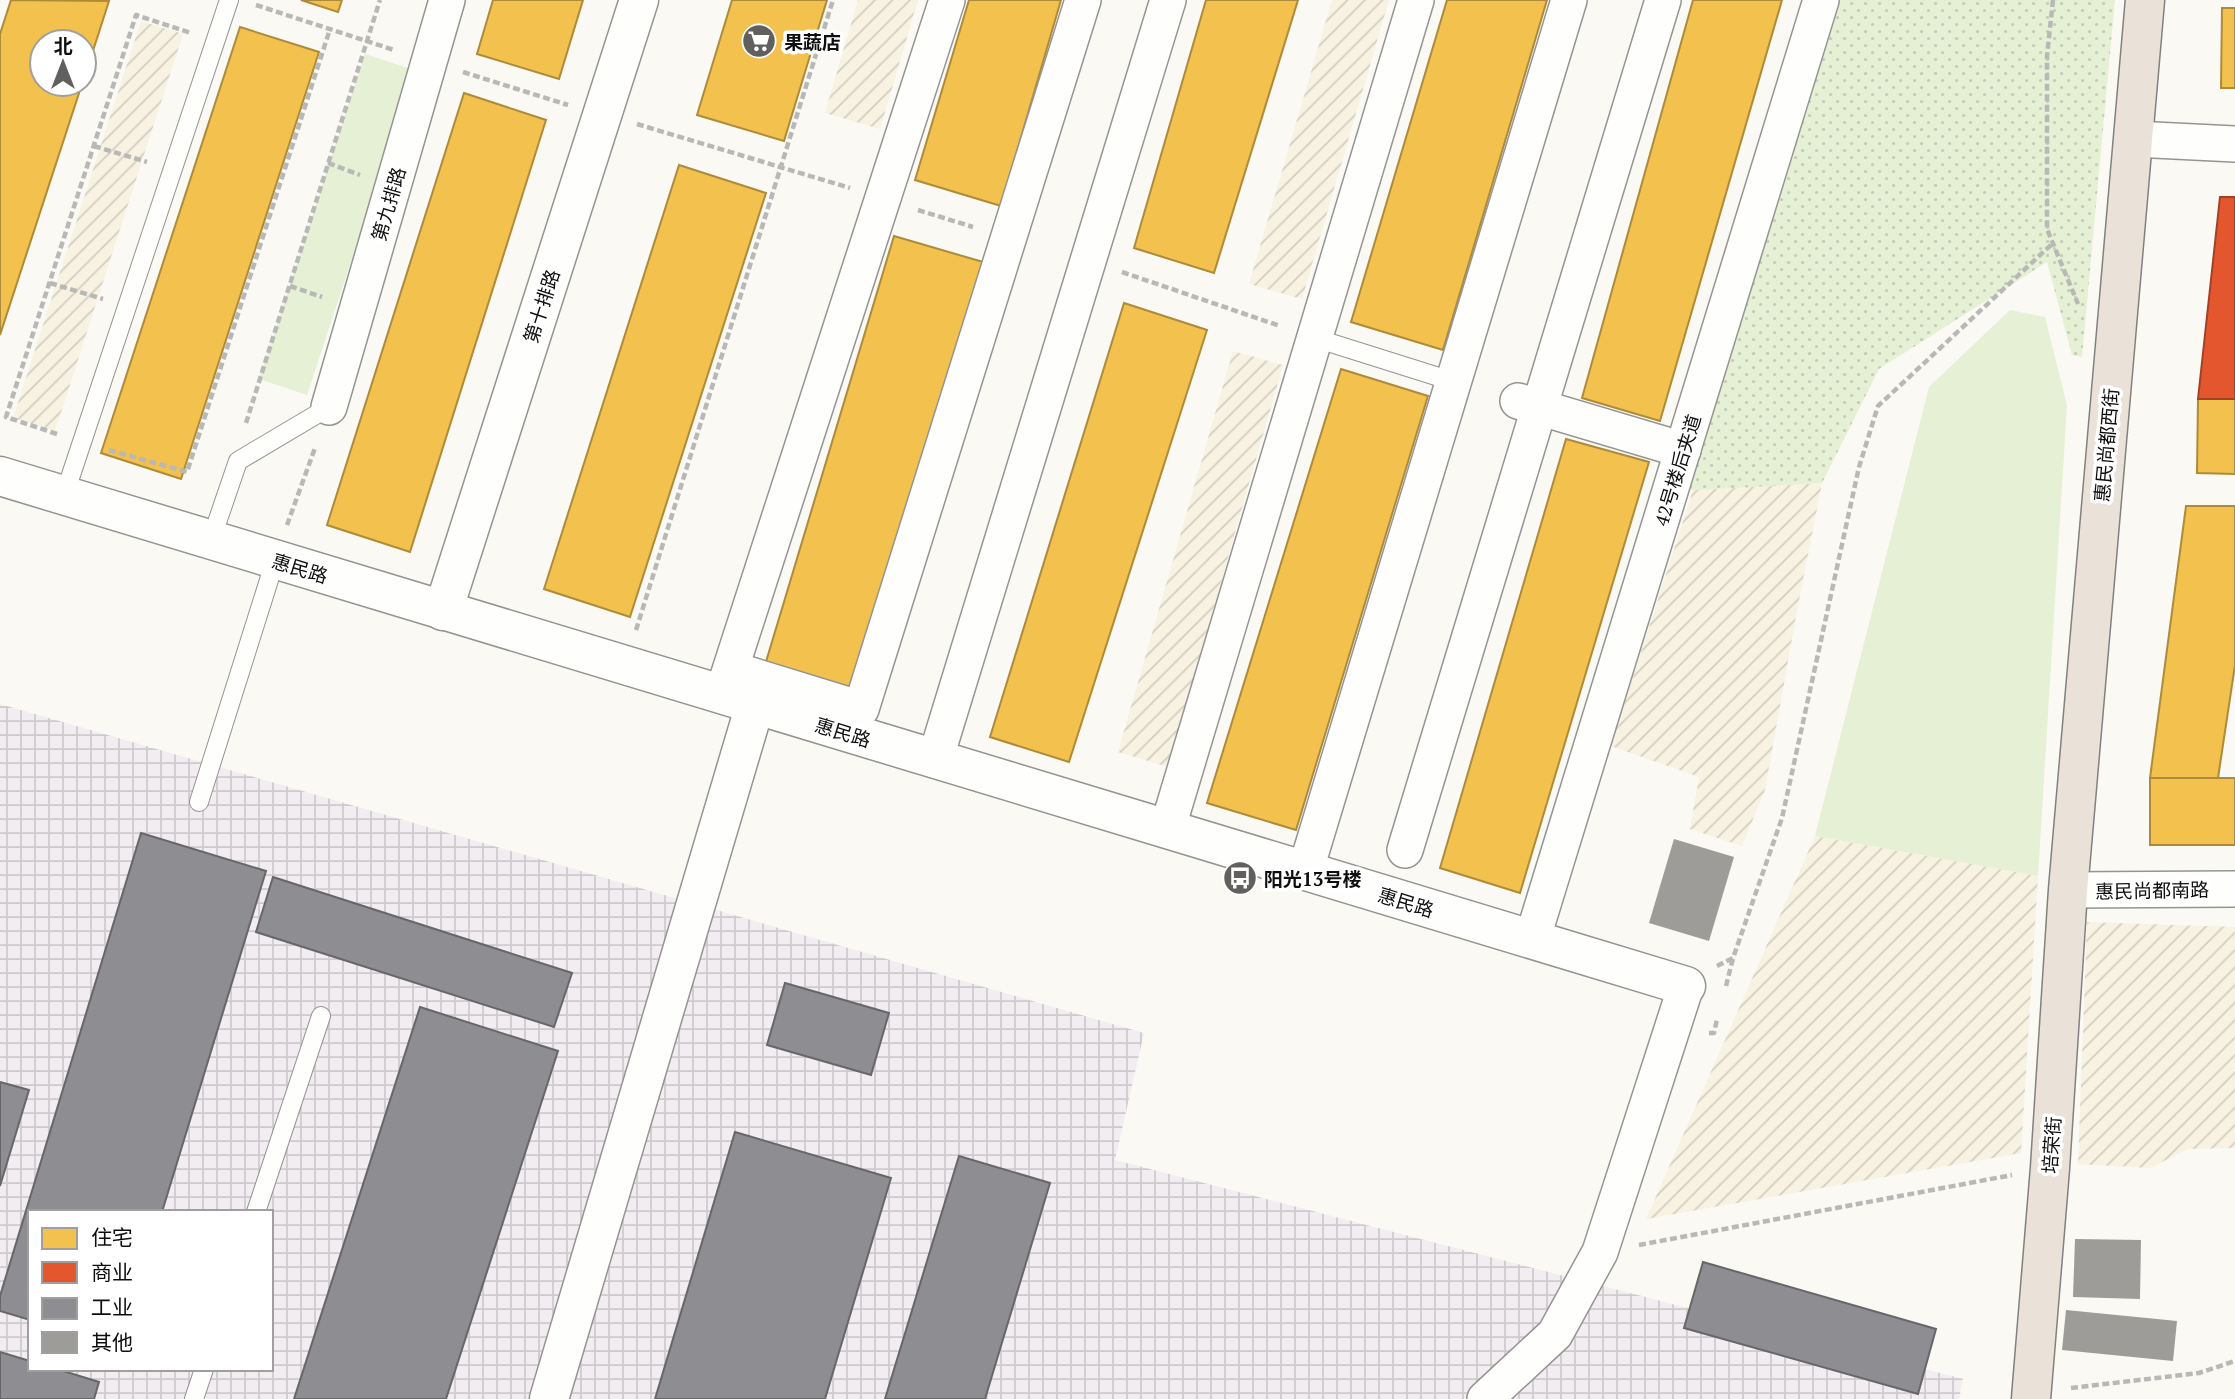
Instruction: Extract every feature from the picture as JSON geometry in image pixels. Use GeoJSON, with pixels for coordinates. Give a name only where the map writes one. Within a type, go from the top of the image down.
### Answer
{"type":"FeatureCollection","features":[{"type":"Feature","properties":{"kind":"highway","name":"惠民尚都西街"},"geometry":{"type":"LineString","coordinates":[[2068,890],[2145,0]]}},
{"type":"Feature","properties":{"kind":"highway","name":"培荣街"},"geometry":{"type":"LineString","coordinates":[[2031,1396],[2050,1168],[2068,890]]}},
{"type":"Feature","properties":{"kind":"street","name":"第九排路"},"geometry":{"type":"LineString","coordinates":[[329,407],[447,0]]}},
{"type":"Feature","properties":{"kind":"street","name":"第十排路"},"geometry":{"type":"LineString","coordinates":[[443,611],[639,0]]}},
{"type":"Feature","properties":{"kind":"street"},"geometry":{"type":"LineString","coordinates":[[549,1399],[736,690],[883,199],[947,0]]}},
{"type":"Feature","properties":{"kind":"street"},"geometry":{"type":"LineString","coordinates":[[736,690],[861,709],[1083,0]]}},
{"type":"Feature","properties":{"kind":"street"},"geometry":{"type":"LineString","coordinates":[[935,760],[1168,0]]}},
{"type":"Feature","properties":{"kind":"street"},"geometry":{"type":"LineString","coordinates":[[1167,830],[1416,0]]}},
{"type":"Feature","properties":{"kind":"street"},"geometry":{"type":"LineString","coordinates":[[1305,872],[1459,383],[1569,0]]}},
{"type":"Feature","properties":{"kind":"street"},"geometry":{"type":"LineString","coordinates":[[1405,850],[1529,405],[1663,0]]}},
{"type":"Feature","properties":{"kind":"street","name":"42号楼后夹道"},"geometry":{"type":"LineString","coordinates":[[1532,940],[1821,0]]}},
{"type":"Feature","properties":{"kind":"street"},"geometry":{"type":"LineString","coordinates":[[2134,139],[2235,144]]}},
{"type":"Feature","properties":{"kind":"street"},"geometry":{"type":"LineString","coordinates":[[1529,405],[1683,450]]}},
{"type":"Feature","properties":{"kind":"street","name":"惠民路"},"geometry":{"type":"LineString","coordinates":[[0,476],[211,540],[279,548],[443,611],[736,690],[935,760],[1686,986]]}},
{"type":"Feature","properties":{"kind":"street","name":"惠民尚都南路"},"geometry":{"type":"LineString","coordinates":[[2068,890],[2235,889]]}},
{"type":"Feature","properties":{"kind":"street"},"geometry":{"type":"LineString","coordinates":[[1485,1399],[1555,1335],[1600,1252],[1686,986]]}},
{"type":"Feature","properties":{"kind":"lane"},"geometry":{"type":"LineString","coordinates":[[64,496],[229,0]]}},
{"type":"Feature","properties":{"kind":"lane"},"geometry":{"type":"LineString","coordinates":[[1315,338],[1459,383]]}},
{"type":"Feature","properties":{"kind":"lane"},"geometry":{"type":"LineString","coordinates":[[211,540],[238,461],[329,407]]}},
{"type":"Feature","properties":{"kind":"lane"},"geometry":{"type":"LineString","coordinates":[[199,802],[279,548]]}},
{"type":"Feature","properties":{"kind":"lane"},"geometry":{"type":"LineString","coordinates":[[257,1210],[321,1016]]}},
{"type":"Feature","properties":{"kind":"lane"},"geometry":{"type":"LineString","coordinates":[[194,1399],[203,1371]]}},
{"type":"Feature","properties":{"kind":"path"},"geometry":{"type":"LineString","coordinates":[[242,459],[244,428],[380,0]]}},
{"type":"Feature","properties":{"kind":"path"},"geometry":{"type":"LineString","coordinates":[[635,632],[833,0]]}},
{"type":"Feature","properties":{"kind":"path"},"geometry":{"type":"LineString","coordinates":[[2053,0],[2047,56],[2047,229],[2079,306]]}},
{"type":"Feature","properties":{"kind":"path"},"geometry":{"type":"LineString","coordinates":[[255,4],[430,61]]}},
{"type":"Feature","properties":{"kind":"path"},"geometry":{"type":"LineString","coordinates":[[490,81],[781,167],[1009,239]]}},
{"type":"Feature","properties":{"kind":"path"},"geometry":{"type":"LineString","coordinates":[[94,146],[172,170]]}},
{"type":"Feature","properties":{"kind":"path"},"geometry":{"type":"LineString","coordinates":[[1686,986],[1707,971],[1733,958],[1782,818],[1859,467],[1878,406],[2053,243]]}},
{"type":"Feature","properties":{"kind":"path"},"geometry":{"type":"LineString","coordinates":[[1088,261],[1257,318]]}},
{"type":"Feature","properties":{"kind":"path"},"geometry":{"type":"LineString","coordinates":[[50,283],[127,306]]}},
{"type":"Feature","properties":{"kind":"path"},"geometry":{"type":"LineString","coordinates":[[279,548],[299,492]]}},
{"type":"Feature","properties":{"kind":"path"},"geometry":{"type":"LineString","coordinates":[[1600,1252],[2050,1168]]}},
{"type":"Feature","properties":{"kind":"path"},"geometry":{"type":"LineString","coordinates":[[2031,1396],[2199,1373],[2235,1361]]}},
{"type":"Feature","properties":{"kind":"shaded area"},"geometry":{"type":"Polygon","coordinates":[[[858,0],[918,0],[880,129],[825,113],[858,0]]]}},
{"type":"Feature","properties":{"kind":"shaded area"},"geometry":{"type":"Polygon","coordinates":[[[1332,0],[1389,0],[1302,299],[1249,284],[1332,0]]]}},
{"type":"Feature","properties":{"kind":"shaded area"},"geometry":{"type":"Polygon","coordinates":[[[141,21],[183,34],[55,431],[13,418],[141,21]]]}},
{"type":"Feature","properties":{"kind":"shaded area"},"geometry":{"type":"Polygon","coordinates":[[[1233,351],[1283,365],[1168,767],[1118,752],[1233,351]]]}},
{"type":"Feature","properties":{"kind":"shaded area"},"geometry":{"type":"Polygon","coordinates":[[[1822,483],[1765,790],[1742,846],[1690,829],[1699,777],[1611,746],[1693,490],[1822,483]]]}},
{"type":"Feature","properties":{"kind":"shaded area"},"geometry":{"type":"Polygon","coordinates":[[[0,704],[1144,1033],[1115,1160],[1963,1379],[1959,1399],[0,1399],[0,704]]]}},
{"type":"Feature","properties":{"kind":"shaded area"},"geometry":{"type":"Polygon","coordinates":[[[1815,836],[2038,876],[2021,1153],[1646,1219],[1815,836]]]}},
{"type":"Feature","properties":{"kind":"shaded area"},"geometry":{"type":"Polygon","coordinates":[[[2087,922],[2235,927],[2235,1148],[2188,1149],[2150,1168],[2078,1164],[2087,922]]]}},
{"type":"Feature","properties":{"kind":"green space"},"geometry":{"type":"Polygon","coordinates":[[[1833,0],[2115,0],[2082,357],[2072,355],[2047,262],[1879,369],[1822,483],[1681,491],[1833,0]]]}},
{"type":"Feature","properties":{"kind":"green space"},"geometry":{"type":"Polygon","coordinates":[[[365,54],[414,70],[307,395],[259,379],[365,54]]]}},
{"type":"Feature","properties":{"kind":"green space"},"geometry":{"type":"Polygon","coordinates":[[[2010,310],[2045,317],[2067,405],[2038,876],[1815,836],[1929,387],[2010,310]]]}},
{"type":"Feature","properties":{"kind":"building: 住宅"},"geometry":{"type":"Polygon","coordinates":[[[11,0],[109,1],[98,35],[98,28],[28,28],[28,98],[77,98],[0,335],[0,34],[11,0]]]}},
{"type":"Feature","properties":{"kind":"building: 住宅"},"geometry":{"type":"Polygon","coordinates":[[[301,0],[342,0],[338,12],[301,0]]]}},
{"type":"Feature","properties":{"kind":"building: 住宅"},"geometry":{"type":"Polygon","coordinates":[[[493,0],[583,0],[559,79],[477,54],[493,0]]]}},
{"type":"Feature","properties":{"kind":"building: 住宅"},"geometry":{"type":"Polygon","coordinates":[[[732,0],[827,0],[784,141],[697,115],[732,0]]]}},
{"type":"Feature","properties":{"kind":"building: 住宅"},"geometry":{"type":"Polygon","coordinates":[[[969,0],[1061,0],[1001,206],[915,180],[969,0]]]}},
{"type":"Feature","properties":{"kind":"building: 住宅"},"geometry":{"type":"Polygon","coordinates":[[[1206,0],[1298,0],[1214,273],[1134,248],[1206,0]]]}},
{"type":"Feature","properties":{"kind":"building: 住宅"},"geometry":{"type":"Polygon","coordinates":[[[1447,0],[1547,0],[1443,350],[1351,322],[1447,0]]]}},
{"type":"Feature","properties":{"kind":"building: 住宅"},"geometry":{"type":"Polygon","coordinates":[[[1693,0],[1782,0],[1660,421],[1582,398],[1693,0]]]}},
{"type":"Feature","properties":{"kind":"building: 住宅"},"geometry":{"type":"Polygon","coordinates":[[[2222,8],[2235,8],[2235,88],[2221,88],[2222,8]]]}},
{"type":"Feature","properties":{"kind":"building: 住宅"},"geometry":{"type":"Polygon","coordinates":[[[240,27],[319,52],[181,479],[101,453],[240,27]]]}},
{"type":"Feature","properties":{"kind":"building: 住宅"},"geometry":{"type":"Polygon","coordinates":[[[464,93],[546,120],[410,552],[327,525],[464,93]]]}},
{"type":"Feature","properties":{"kind":"building: 住宅"},"geometry":{"type":"Polygon","coordinates":[[[679,165],[766,193],[630,617],[544,589],[679,165]]]}},
{"type":"Feature","properties":{"kind":"building: 住宅"},"geometry":{"type":"Polygon","coordinates":[[[894,236],[983,262],[851,693],[765,665],[894,236]]]}},
{"type":"Feature","properties":{"kind":"building: 住宅"},"geometry":{"type":"Polygon","coordinates":[[[1124,303],[1207,330],[1069,762],[990,737],[1124,303]]]}},
{"type":"Feature","properties":{"kind":"building: 住宅"},"geometry":{"type":"Polygon","coordinates":[[[1341,369],[1428,396],[1296,830],[1207,803],[1341,369]]]}},
{"type":"Feature","properties":{"kind":"building: 住宅"},"geometry":{"type":"Polygon","coordinates":[[[2198,399],[2235,399],[2235,474],[2197,473],[2198,399]]]}},
{"type":"Feature","properties":{"kind":"building: 住宅"},"geometry":{"type":"Polygon","coordinates":[[[1566,439],[1649,462],[1520,893],[1440,868],[1566,439]]]}},
{"type":"Feature","properties":{"kind":"building: 住宅"},"geometry":{"type":"Polygon","coordinates":[[[2186,506],[2235,506],[2235,665],[2218,778],[2150,778],[2186,506]]]}},
{"type":"Feature","properties":{"kind":"building: 住宅"},"geometry":{"type":"Polygon","coordinates":[[[2150,778],[2235,778],[2235,845],[2150,845],[2150,778]]]}},
{"type":"Feature","properties":{"kind":"building: 商业"},"geometry":{"type":"Polygon","coordinates":[[[2220,197],[2235,197],[2235,399],[2198,399],[2220,197]]]}},
{"type":"Feature","properties":{"kind":"building: 工业"},"geometry":{"type":"Polygon","coordinates":[[[141,833],[266,871],[163,1210],[28,1210],[28,1319],[0,1311],[0,1296],[141,833]]]}},
{"type":"Feature","properties":{"kind":"building: 工业"},"geometry":{"type":"Polygon","coordinates":[[[273,877],[572,973],[554,1027],[256,932],[273,877]]]}},
{"type":"Feature","properties":{"kind":"building: 工业"},"geometry":{"type":"Polygon","coordinates":[[[785,983],[889,1013],[871,1075],[767,1045],[785,983]]]}},
{"type":"Feature","properties":{"kind":"building: 工业"},"geometry":{"type":"Polygon","coordinates":[[[420,1007],[558,1051],[446,1399],[294,1399],[420,1007]]]}},
{"type":"Feature","properties":{"kind":"building: 工业"},"geometry":{"type":"Polygon","coordinates":[[[0,1082],[29,1090],[0,1186],[0,1082]]]}},
{"type":"Feature","properties":{"kind":"building: 工业"},"geometry":{"type":"Polygon","coordinates":[[[735,1132],[891,1178],[825,1399],[655,1399],[735,1132]]]}},
{"type":"Feature","properties":{"kind":"building: 工业"},"geometry":{"type":"Polygon","coordinates":[[[959,1156],[1050,1183],[985,1399],[885,1399],[959,1156]]]}},
{"type":"Feature","properties":{"kind":"building: 工业"},"geometry":{"type":"Polygon","coordinates":[[[1703,1262],[1936,1329],[1918,1394],[1684,1328],[1703,1262]]]}},
{"type":"Feature","properties":{"kind":"building: 工业"},"geometry":{"type":"Polygon","coordinates":[[[0,1352],[28,1360],[28,1371],[63,1371],[99,1382],[94,1399],[0,1399],[0,1352]]]}},
{"type":"Feature","properties":{"kind":"building: 其他"},"geometry":{"type":"Polygon","coordinates":[[[1674,839],[1734,857],[1709,941],[1649,923],[1674,839]]]}},
{"type":"Feature","properties":{"kind":"building: 其他"},"geometry":{"type":"Polygon","coordinates":[[[2075,1239],[2141,1240],[2140,1299],[2073,1297],[2075,1239]]]}},
{"type":"Feature","properties":{"kind":"building: 其他"},"geometry":{"type":"Polygon","coordinates":[[[2066,1310],[2177,1321],[2173,1361],[2062,1350],[2066,1310]]]}},
{"type":"Feature","properties":{"kind":"place","name":"果蔬店"},"geometry":{"type":"Point","coordinates":[759,41]}},
{"type":"Feature","properties":{"kind":"place","name":"阳光13号楼"},"geometry":{"type":"Point","coordinates":[1240,878]}}]}
